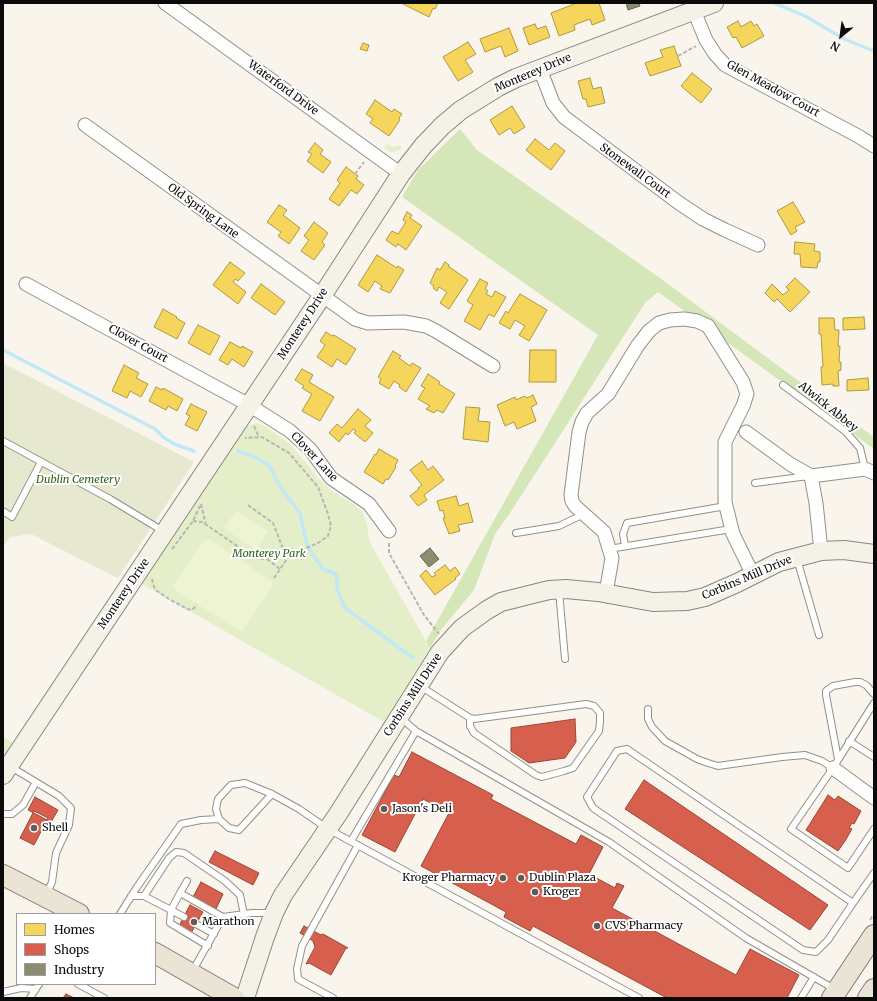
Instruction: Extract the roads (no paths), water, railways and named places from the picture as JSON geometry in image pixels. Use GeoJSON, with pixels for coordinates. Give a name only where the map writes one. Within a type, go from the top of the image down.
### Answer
{"type":"FeatureCollection","features":[{"type":"Feature","properties":{"kind":"main road"},"geometry":{"type":"LineString","coordinates":[[3,875],[77,913]]}},
{"type":"Feature","properties":{"kind":"main road"},"geometry":{"type":"LineString","coordinates":[[834,994],[874,935]]}},
{"type":"Feature","properties":{"kind":"main road"},"geometry":{"type":"LineString","coordinates":[[156,954],[234,998]]}},
{"type":"Feature","properties":{"kind":"main road"},"geometry":{"type":"LineString","coordinates":[[868,998],[874,989]]}},
{"type":"Feature","properties":{"kind":"street","name":"Waterford Drive"},"geometry":{"type":"LineString","coordinates":[[165,3],[400,174]]}},
{"type":"Feature","properties":{"kind":"street","name":"Monterey Drive"},"geometry":{"type":"LineString","coordinates":[[6,770],[322,296],[400,174],[422,146],[461,110],[498,87],[516,78],[714,3]]}},
{"type":"Feature","properties":{"kind":"street","name":"Glen Meadow Court"},"geometry":{"type":"LineString","coordinates":[[694,11],[706,40],[715,54],[725,64],[874,146]]}},
{"type":"Feature","properties":{"kind":"street","name":"Stonewall Court"},"geometry":{"type":"LineString","coordinates":[[540,69],[553,103],[564,117],[703,219],[758,245]]}},
{"type":"Feature","properties":{"kind":"street","name":"Old Spring Lane"},"geometry":{"type":"LineString","coordinates":[[85,125],[344,313],[361,322],[404,322],[426,326],[493,366]]}},
{"type":"Feature","properties":{"kind":"street","name":"Clover Court"},"geometry":{"type":"LineString","coordinates":[[26,284],[249,405]]}},
{"type":"Feature","properties":{"kind":"street"},"geometry":{"type":"LineString","coordinates":[[606,593],[612,558],[604,532],[575,506],[571,496],[579,432],[587,413],[608,394],[638,345],[649,332],[659,323],[677,319],[697,321],[708,326],[743,382],[747,394],[743,406],[725,442],[726,506],[733,534],[753,575]]}},
{"type":"Feature","properties":{"kind":"street","name":"Clover Lane"},"geometry":{"type":"LineString","coordinates":[[249,405],[290,431],[301,440],[324,467],[331,478],[369,504],[389,531]]}},
{"type":"Feature","properties":{"kind":"street"},"geometry":{"type":"LineString","coordinates":[[746,432],[790,464],[812,476],[869,471]]}},
{"type":"Feature","properties":{"kind":"street"},"geometry":{"type":"LineString","coordinates":[[812,476],[821,550]]}},
{"type":"Feature","properties":{"kind":"street","name":"Corbins Mill Drive"},"geometry":{"type":"LineString","coordinates":[[245,998],[265,937],[283,895],[328,828],[440,652],[462,628],[487,610],[507,600],[533,593],[559,590],[606,593],[653,602],[687,601],[705,597],[779,562],[821,550],[844,550],[874,554]]}},
{"type":"Feature","properties":{"kind":"street"},"geometry":{"type":"LineString","coordinates":[[836,763],[874,798]]}},
{"type":"Feature","properties":{"kind":"lane","name":"Alwick Abbey"},"geometry":{"type":"LineString","coordinates":[[783,385],[845,431],[860,448],[869,471]]}},
{"type":"Feature","properties":{"kind":"lane"},"geometry":{"type":"LineString","coordinates":[[3,441],[110,499],[165,532]]}},
{"type":"Feature","properties":{"kind":"lane"},"geometry":{"type":"LineString","coordinates":[[3,512],[12,517],[41,462]]}},
{"type":"Feature","properties":{"kind":"lane"},"geometry":{"type":"LineString","coordinates":[[755,483],[812,476]]}},
{"type":"Feature","properties":{"kind":"lane"},"geometry":{"type":"LineString","coordinates":[[625,546],[623,534],[627,523],[726,506]]}},
{"type":"Feature","properties":{"kind":"lane"},"geometry":{"type":"LineString","coordinates":[[516,533],[559,526],[584,514]]}},
{"type":"Feature","properties":{"kind":"lane"},"geometry":{"type":"LineString","coordinates":[[609,549],[731,528]]}},
{"type":"Feature","properties":{"kind":"lane"},"geometry":{"type":"LineString","coordinates":[[797,557],[819,635]]}},
{"type":"Feature","properties":{"kind":"lane"},"geometry":{"type":"LineString","coordinates":[[559,590],[565,659]]}},
{"type":"Feature","properties":{"kind":"lane"},"geometry":{"type":"LineString","coordinates":[[836,763],[826,691],[832,686],[860,682],[866,685],[874,694]]}},
{"type":"Feature","properties":{"kind":"lane"},"geometry":{"type":"LineString","coordinates":[[418,685],[470,718],[474,719],[586,704],[594,706],[600,712],[599,731],[573,768],[542,777],[536,775],[474,733],[470,726],[470,718]]}},
{"type":"Feature","properties":{"kind":"lane"},"geometry":{"type":"LineString","coordinates":[[874,703],[836,763],[791,829],[848,868],[874,830]]}},
{"type":"Feature","properties":{"kind":"lane"},"geometry":{"type":"LineString","coordinates":[[648,709],[648,719],[652,727],[665,741],[697,759],[718,766],[782,756],[805,755],[822,761],[836,763]]}},
{"type":"Feature","properties":{"kind":"lane"},"geometry":{"type":"LineString","coordinates":[[399,716],[416,731],[608,842],[746,938],[814,977],[834,994]]}},
{"type":"Feature","properties":{"kind":"lane"},"geometry":{"type":"LineString","coordinates":[[351,841],[416,731]]}},
{"type":"Feature","properties":{"kind":"lane"},"geometry":{"type":"LineString","coordinates":[[850,741],[874,757]]}},
{"type":"Feature","properties":{"kind":"lane"},"geometry":{"type":"LineString","coordinates":[[853,903],[627,749],[617,751],[587,797],[593,808],[803,950],[816,952],[828,940],[874,873]]}},
{"type":"Feature","properties":{"kind":"lane"},"geometry":{"type":"LineString","coordinates":[[6,770],[36,782],[59,796],[71,808],[69,826],[56,853],[52,882],[45,897]]}},
{"type":"Feature","properties":{"kind":"lane"},"geometry":{"type":"LineString","coordinates":[[3,814],[12,814],[23,805],[36,782]]}},
{"type":"Feature","properties":{"kind":"lane"},"geometry":{"type":"LineString","coordinates":[[272,794],[239,830],[229,828],[219,819],[216,809],[218,798],[232,784],[245,782],[272,794],[358,845],[639,998]]}},
{"type":"Feature","properties":{"kind":"lane"},"geometry":{"type":"LineString","coordinates":[[121,913],[168,841],[182,824],[201,820],[219,819]]}},
{"type":"Feature","properties":{"kind":"lane"},"geometry":{"type":"LineString","coordinates":[[333,998],[298,979],[297,969],[302,946],[358,845]]}},
{"type":"Feature","properties":{"kind":"lane"},"geometry":{"type":"LineString","coordinates":[[144,896],[169,858],[176,852],[184,853],[225,881],[240,895],[244,915]]}},
{"type":"Feature","properties":{"kind":"lane"},"geometry":{"type":"LineString","coordinates":[[187,880],[170,910],[170,923],[208,946]]}},
{"type":"Feature","properties":{"kind":"lane"},"geometry":{"type":"LineString","coordinates":[[180,893],[223,917],[274,913]]}},
{"type":"Feature","properties":{"kind":"lane"},"geometry":{"type":"LineString","coordinates":[[131,896],[144,896],[184,917]]}},
{"type":"Feature","properties":{"kind":"lane"},"geometry":{"type":"LineString","coordinates":[[192,974],[223,917]]}},
{"type":"Feature","properties":{"kind":"lane"},"geometry":{"type":"LineString","coordinates":[[196,924],[214,934]]}},
{"type":"Feature","properties":{"kind":"lane"},"geometry":{"type":"LineString","coordinates":[[801,998],[814,977]]}},
{"type":"Feature","properties":{"kind":"lane"},"geometry":{"type":"LineString","coordinates":[[80,985],[104,998]]}},
{"type":"Feature","properties":{"kind":"lane"},"geometry":{"type":"LineString","coordinates":[[3,992],[37,986]]}},
{"type":"Feature","properties":{"kind":"lane"},"geometry":{"type":"LineString","coordinates":[[30,998],[37,986]]}},
{"type":"Feature","properties":{"kind":"waterway"},"geometry":{"type":"LineString","coordinates":[[774,3],[805,16],[844,39],[874,51]]}},
{"type":"Feature","properties":{"kind":"waterway"},"geometry":{"type":"LineString","coordinates":[[3,350],[155,429],[163,437],[174,444],[194,451]]}},
{"type":"Feature","properties":{"kind":"waterway"},"geometry":{"type":"LineString","coordinates":[[238,451],[269,465],[280,487],[300,513],[306,541],[311,552],[323,569],[334,573],[337,576],[337,589],[345,608],[413,658]]}},
{"type":"Feature","properties":{"kind":"place","name":"Jason's Deli"},"geometry":{"type":"Point","coordinates":[384,809]}},
{"type":"Feature","properties":{"kind":"place","name":"Shell"},"geometry":{"type":"Point","coordinates":[34,828]}},
{"type":"Feature","properties":{"kind":"place","name":"Kroger Pharmacy"},"geometry":{"type":"Point","coordinates":[503,878]}},
{"type":"Feature","properties":{"kind":"place","name":"Dublin Plaza"},"geometry":{"type":"Point","coordinates":[521,878]}},
{"type":"Feature","properties":{"kind":"place","name":"Kroger"},"geometry":{"type":"Point","coordinates":[535,892]}},
{"type":"Feature","properties":{"kind":"place","name":"Marathon"},"geometry":{"type":"Point","coordinates":[194,922]}},
{"type":"Feature","properties":{"kind":"place","name":"CVS Pharmacy"},"geometry":{"type":"Point","coordinates":[597,926]}},
{"type":"Feature","properties":{"kind":"park label","name":"Dublin Cemetery"},"geometry":{"type":"Point","coordinates":[78,480]}},
{"type":"Feature","properties":{"kind":"park label","name":"Monterey Park"},"geometry":{"type":"Point","coordinates":[269,554]}}]}
